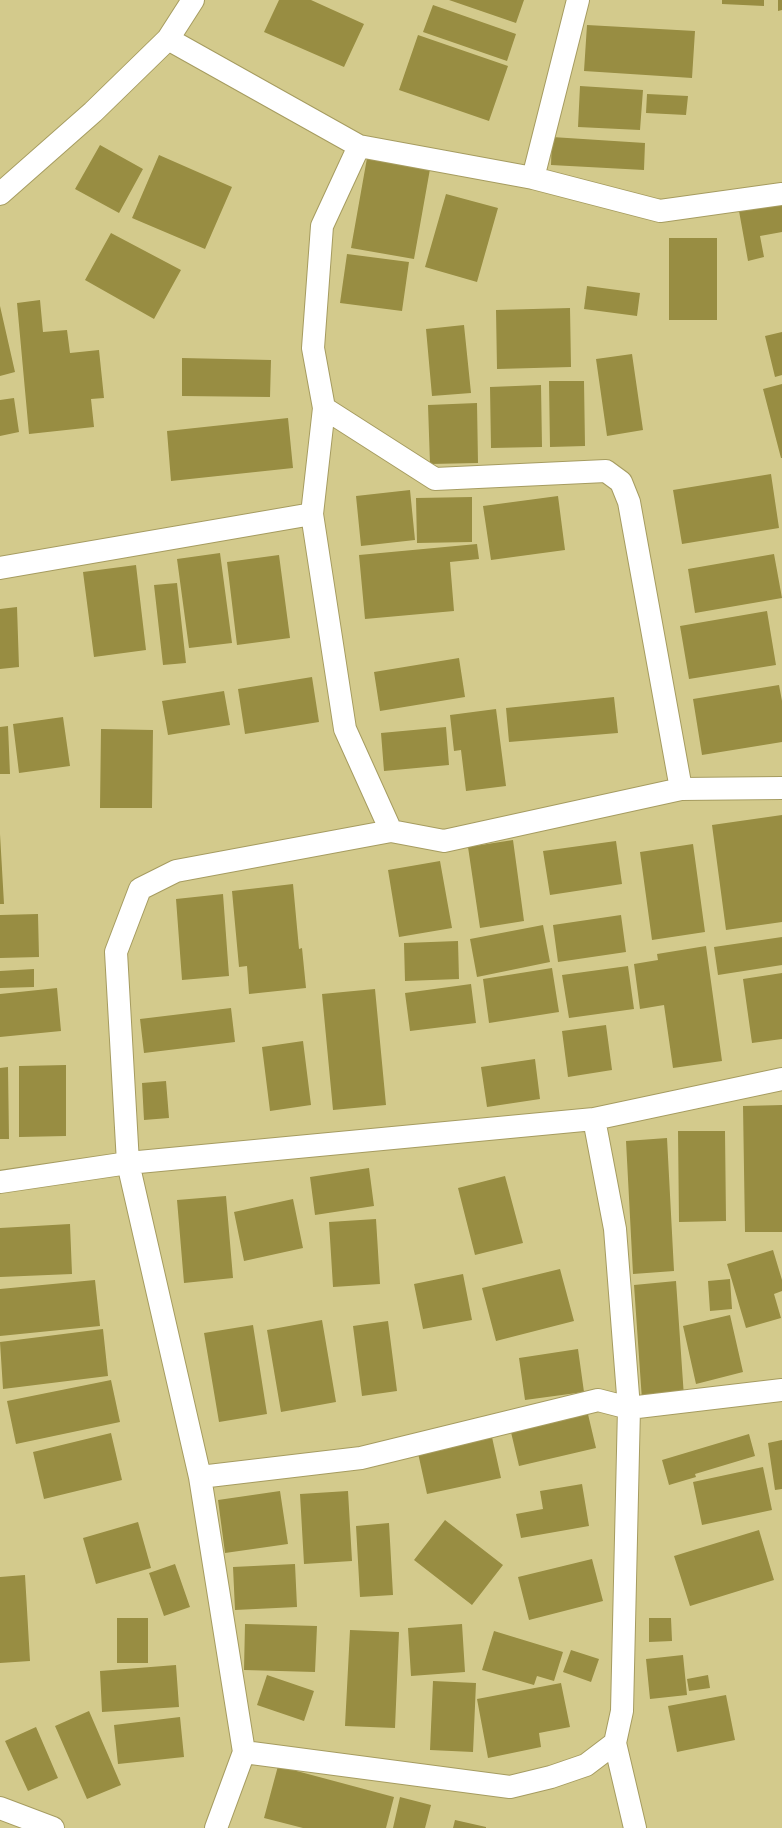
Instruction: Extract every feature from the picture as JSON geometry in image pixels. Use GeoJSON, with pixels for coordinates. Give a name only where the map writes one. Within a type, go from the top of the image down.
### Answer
{"type":"FeatureCollection","features":[{"type":"Feature","properties":{"kind":"street"},"geometry":{"type":"LineString","coordinates":[[0,194],[93,112],[168,39],[193,0]]}},
{"type":"Feature","properties":{"kind":"street"},"geometry":{"type":"LineString","coordinates":[[533,178],[578,0]]}},
{"type":"Feature","properties":{"kind":"street"},"geometry":{"type":"LineString","coordinates":[[168,39],[359,146],[533,178],[660,211],[782,194]]}},
{"type":"Feature","properties":{"kind":"street"},"geometry":{"type":"LineString","coordinates":[[359,146],[322,226],[313,348],[324,408],[312,514],[345,729],[391,831]]}},
{"type":"Feature","properties":{"kind":"street"},"geometry":{"type":"LineString","coordinates":[[324,408],[435,479],[606,471],[621,482],[629,502],[682,789]]}},
{"type":"Feature","properties":{"kind":"street"},"geometry":{"type":"LineString","coordinates":[[0,568],[312,514]]}},
{"type":"Feature","properties":{"kind":"street"},"geometry":{"type":"LineString","coordinates":[[216,1828],[244,1752],[200,1477],[128,1163],[116,952],[140,889],[176,871],[391,831],[444,841],[682,789],[782,788]]}},
{"type":"Feature","properties":{"kind":"street"},"geometry":{"type":"LineString","coordinates":[[0,1182],[128,1163],[594,1119],[782,1079]]}},
{"type":"Feature","properties":{"kind":"street"},"geometry":{"type":"LineString","coordinates":[[594,1119],[615,1229],[629,1408],[622,1711],[616,1743],[635,1828]]}},
{"type":"Feature","properties":{"kind":"street"},"geometry":{"type":"LineString","coordinates":[[200,1477],[361,1458],[598,1400],[629,1408],[782,1390]]}},
{"type":"Feature","properties":{"kind":"street"},"geometry":{"type":"LineString","coordinates":[[244,1752],[510,1787],[551,1777],[586,1765],[616,1743]]}},
{"type":"Feature","properties":{"kind":"street"},"geometry":{"type":"LineString","coordinates":[[0,1808],[51,1828]]}},
{"type":"Feature","properties":{"kind":"building"},"geometry":{"type":"Polygon","coordinates":[[[279,0],[311,0],[364,24],[344,67],[264,32],[279,0]]]}},
{"type":"Feature","properties":{"kind":"building"},"geometry":{"type":"Polygon","coordinates":[[[449,0],[524,0],[516,23],[449,0]]]}},
{"type":"Feature","properties":{"kind":"building"},"geometry":{"type":"Polygon","coordinates":[[[722,0],[764,0],[764,6],[722,4],[722,0]]]}},
{"type":"Feature","properties":{"kind":"building"},"geometry":{"type":"Polygon","coordinates":[[[778,0],[782,0],[782,10],[778,11],[778,0]]]}},
{"type":"Feature","properties":{"kind":"building"},"geometry":{"type":"Polygon","coordinates":[[[433,5],[516,34],[507,61],[423,32],[433,5]]]}},
{"type":"Feature","properties":{"kind":"building"},"geometry":{"type":"Polygon","coordinates":[[[587,25],[695,31],[692,78],[584,71],[587,25]]]}},
{"type":"Feature","properties":{"kind":"building"},"geometry":{"type":"Polygon","coordinates":[[[418,35],[508,66],[489,121],[399,90],[418,35]]]}},
{"type":"Feature","properties":{"kind":"building"},"geometry":{"type":"Polygon","coordinates":[[[580,86],[643,90],[640,130],[578,127],[580,86]]]}},
{"type":"Feature","properties":{"kind":"building"},"geometry":{"type":"Polygon","coordinates":[[[647,94],[688,96],[686,115],[646,113],[647,94]]]}},
{"type":"Feature","properties":{"kind":"building"},"geometry":{"type":"Polygon","coordinates":[[[552,137],[645,143],[644,170],[551,165],[552,137]]]}},
{"type":"Feature","properties":{"kind":"building"},"geometry":{"type":"Polygon","coordinates":[[[100,145],[143,169],[119,213],[75,189],[100,145]]]}},
{"type":"Feature","properties":{"kind":"building"},"geometry":{"type":"Polygon","coordinates":[[[159,155],[232,187],[205,249],[132,218],[159,155]]]}},
{"type":"Feature","properties":{"kind":"building"},"geometry":{"type":"Polygon","coordinates":[[[367,158],[430,169],[414,259],[351,248],[367,158]]]}},
{"type":"Feature","properties":{"kind":"building"},"geometry":{"type":"Polygon","coordinates":[[[446,194],[498,208],[477,282],[425,267],[446,194]]]}},
{"type":"Feature","properties":{"kind":"building"},"geometry":{"type":"Polygon","coordinates":[[[782,204],[782,232],[760,236],[764,257],[748,261],[739,211],[782,204]]]}},
{"type":"Feature","properties":{"kind":"building"},"geometry":{"type":"Polygon","coordinates":[[[111,233],[181,270],[154,319],[85,280],[111,233]]]}},
{"type":"Feature","properties":{"kind":"building"},"geometry":{"type":"Polygon","coordinates":[[[669,238],[717,238],[717,320],[669,320],[669,238]]]}},
{"type":"Feature","properties":{"kind":"building"},"geometry":{"type":"Polygon","coordinates":[[[347,254],[409,262],[402,311],[340,303],[347,254]]]}},
{"type":"Feature","properties":{"kind":"building"},"geometry":{"type":"Polygon","coordinates":[[[587,286],[640,293],[637,316],[584,309],[587,286]]]}},
{"type":"Feature","properties":{"kind":"building"},"geometry":{"type":"Polygon","coordinates":[[[40,300],[43,332],[67,330],[70,353],[99,350],[104,398],[91,399],[94,427],[29,434],[17,303],[40,300]]]}},
{"type":"Feature","properties":{"kind":"building"},"geometry":{"type":"Polygon","coordinates":[[[0,306],[15,372],[0,376],[0,306]]]}},
{"type":"Feature","properties":{"kind":"building"},"geometry":{"type":"Polygon","coordinates":[[[570,308],[571,367],[497,369],[496,310],[570,308]]]}},
{"type":"Feature","properties":{"kind":"building"},"geometry":{"type":"Polygon","coordinates":[[[464,325],[471,393],[432,396],[426,329],[464,325]]]}},
{"type":"Feature","properties":{"kind":"building"},"geometry":{"type":"Polygon","coordinates":[[[782,332],[782,375],[775,377],[765,336],[782,332]]]}},
{"type":"Feature","properties":{"kind":"building"},"geometry":{"type":"Polygon","coordinates":[[[632,354],[643,430],[607,436],[596,359],[632,354]]]}},
{"type":"Feature","properties":{"kind":"building"},"geometry":{"type":"Polygon","coordinates":[[[182,358],[271,360],[270,397],[182,396],[182,358]]]}},
{"type":"Feature","properties":{"kind":"building"},"geometry":{"type":"Polygon","coordinates":[[[549,381],[584,381],[585,446],[550,447],[549,381]]]}},
{"type":"Feature","properties":{"kind":"building"},"geometry":{"type":"Polygon","coordinates":[[[782,384],[782,458],[781,458],[763,389],[782,384]]]}},
{"type":"Feature","properties":{"kind":"building"},"geometry":{"type":"Polygon","coordinates":[[[541,385],[542,447],[491,448],[490,387],[541,385]]]}},
{"type":"Feature","properties":{"kind":"building"},"geometry":{"type":"Polygon","coordinates":[[[14,398],[19,432],[0,436],[0,400],[14,398]]]}},
{"type":"Feature","properties":{"kind":"building"},"geometry":{"type":"Polygon","coordinates":[[[477,403],[478,463],[430,464],[428,405],[477,403]]]}},
{"type":"Feature","properties":{"kind":"building"},"geometry":{"type":"Polygon","coordinates":[[[288,418],[293,468],[171,481],[167,431],[288,418]]]}},
{"type":"Feature","properties":{"kind":"building"},"geometry":{"type":"Polygon","coordinates":[[[771,474],[779,528],[682,544],[673,490],[771,474]]]}},
{"type":"Feature","properties":{"kind":"building"},"geometry":{"type":"Polygon","coordinates":[[[410,490],[415,540],[361,546],[356,496],[410,490]]]}},
{"type":"Feature","properties":{"kind":"building"},"geometry":{"type":"Polygon","coordinates":[[[558,496],[565,550],[491,560],[483,506],[558,496]]]}},
{"type":"Feature","properties":{"kind":"building"},"geometry":{"type":"Polygon","coordinates":[[[472,497],[472,542],[417,543],[416,498],[472,497]]]}},
{"type":"Feature","properties":{"kind":"building"},"geometry":{"type":"Polygon","coordinates":[[[477,544],[479,559],[450,562],[454,611],[365,619],[359,555],[477,544]]]}},
{"type":"Feature","properties":{"kind":"building"},"geometry":{"type":"Polygon","coordinates":[[[220,553],[232,643],[189,648],[177,559],[220,553]]]}},
{"type":"Feature","properties":{"kind":"building"},"geometry":{"type":"Polygon","coordinates":[[[774,554],[782,598],[695,613],[688,569],[774,554]]]}},
{"type":"Feature","properties":{"kind":"building"},"geometry":{"type":"Polygon","coordinates":[[[279,555],[290,638],[237,645],[227,562],[279,555]]]}},
{"type":"Feature","properties":{"kind":"building"},"geometry":{"type":"Polygon","coordinates":[[[136,565],[146,650],[94,657],[83,572],[136,565]]]}},
{"type":"Feature","properties":{"kind":"building"},"geometry":{"type":"Polygon","coordinates":[[[177,583],[186,663],[163,665],[154,585],[177,583]]]}},
{"type":"Feature","properties":{"kind":"building"},"geometry":{"type":"Polygon","coordinates":[[[17,607],[19,667],[0,669],[0,609],[17,607]]]}},
{"type":"Feature","properties":{"kind":"building"},"geometry":{"type":"Polygon","coordinates":[[[767,611],[776,665],[689,679],[680,626],[767,611]]]}},
{"type":"Feature","properties":{"kind":"building"},"geometry":{"type":"Polygon","coordinates":[[[459,658],[465,697],[380,711],[374,672],[459,658]]]}},
{"type":"Feature","properties":{"kind":"building"},"geometry":{"type":"Polygon","coordinates":[[[312,677],[319,722],[245,734],[238,689],[312,677]]]}},
{"type":"Feature","properties":{"kind":"building"},"geometry":{"type":"Polygon","coordinates":[[[779,685],[782,701],[782,742],[702,755],[693,699],[779,685]]]}},
{"type":"Feature","properties":{"kind":"building"},"geometry":{"type":"Polygon","coordinates":[[[224,691],[230,725],[168,735],[162,701],[224,691]]]}},
{"type":"Feature","properties":{"kind":"building"},"geometry":{"type":"Polygon","coordinates":[[[614,697],[618,733],[509,742],[506,708],[614,697]]]}},
{"type":"Feature","properties":{"kind":"building"},"geometry":{"type":"Polygon","coordinates":[[[496,709],[506,786],[466,791],[461,750],[454,751],[450,715],[496,709]]]}},
{"type":"Feature","properties":{"kind":"building"},"geometry":{"type":"Polygon","coordinates":[[[63,717],[70,766],[19,773],[13,724],[63,717]]]}},
{"type":"Feature","properties":{"kind":"building"},"geometry":{"type":"Polygon","coordinates":[[[8,726],[10,774],[0,774],[0,727],[8,726]]]}},
{"type":"Feature","properties":{"kind":"building"},"geometry":{"type":"Polygon","coordinates":[[[446,727],[449,765],[384,771],[381,733],[446,727]]]}},
{"type":"Feature","properties":{"kind":"building"},"geometry":{"type":"Polygon","coordinates":[[[101,729],[153,730],[152,808],[100,808],[101,729]]]}},
{"type":"Feature","properties":{"kind":"building"},"geometry":{"type":"Polygon","coordinates":[[[782,815],[782,922],[726,930],[712,825],[782,815]]]}},
{"type":"Feature","properties":{"kind":"building"},"geometry":{"type":"Polygon","coordinates":[[[0,834],[4,904],[0,904],[0,834]]]}},
{"type":"Feature","properties":{"kind":"building"},"geometry":{"type":"Polygon","coordinates":[[[513,840],[524,921],[480,928],[468,847],[513,840]]]}},
{"type":"Feature","properties":{"kind":"building"},"geometry":{"type":"Polygon","coordinates":[[[616,841],[622,884],[550,895],[543,851],[616,841]]]}},
{"type":"Feature","properties":{"kind":"building"},"geometry":{"type":"Polygon","coordinates":[[[693,844],[705,932],[652,940],[640,852],[693,844]]]}},
{"type":"Feature","properties":{"kind":"building"},"geometry":{"type":"Polygon","coordinates":[[[440,861],[452,928],[399,937],[388,870],[440,861]]]}},
{"type":"Feature","properties":{"kind":"building"},"geometry":{"type":"Polygon","coordinates":[[[293,884],[299,949],[302,948],[306,988],[249,994],[247,966],[239,967],[232,891],[293,884]]]}},
{"type":"Feature","properties":{"kind":"building"},"geometry":{"type":"Polygon","coordinates":[[[223,894],[229,976],[182,980],[176,899],[223,894]]]}},
{"type":"Feature","properties":{"kind":"building"},"geometry":{"type":"Polygon","coordinates":[[[38,914],[39,957],[0,958],[0,915],[38,914]]]}},
{"type":"Feature","properties":{"kind":"building"},"geometry":{"type":"Polygon","coordinates":[[[621,915],[626,952],[558,962],[553,925],[621,915]]]}},
{"type":"Feature","properties":{"kind":"building"},"geometry":{"type":"Polygon","coordinates":[[[543,925],[550,962],[477,977],[470,939],[543,925]]]}},
{"type":"Feature","properties":{"kind":"building"},"geometry":{"type":"Polygon","coordinates":[[[782,937],[782,965],[718,975],[714,947],[782,937]]]}},
{"type":"Feature","properties":{"kind":"building"},"geometry":{"type":"Polygon","coordinates":[[[458,941],[459,979],[405,981],[404,943],[458,941]]]}},
{"type":"Feature","properties":{"kind":"building"},"geometry":{"type":"Polygon","coordinates":[[[706,946],[722,1061],[673,1068],[664,1005],[640,1009],[634,964],[658,960],[657,954],[706,946]]]}},
{"type":"Feature","properties":{"kind":"building"},"geometry":{"type":"Polygon","coordinates":[[[628,966],[634,1009],[569,1018],[562,975],[628,966]]]}},
{"type":"Feature","properties":{"kind":"building"},"geometry":{"type":"Polygon","coordinates":[[[552,968],[559,1012],[489,1023],[483,979],[552,968]]]}},
{"type":"Feature","properties":{"kind":"building"},"geometry":{"type":"Polygon","coordinates":[[[34,969],[34,987],[0,988],[0,971],[34,969]]]}},
{"type":"Feature","properties":{"kind":"building"},"geometry":{"type":"Polygon","coordinates":[[[782,973],[782,1039],[752,1043],[743,979],[782,973]]]}},
{"type":"Feature","properties":{"kind":"building"},"geometry":{"type":"Polygon","coordinates":[[[471,984],[476,1023],[410,1031],[405,993],[471,984]]]}},
{"type":"Feature","properties":{"kind":"building"},"geometry":{"type":"Polygon","coordinates":[[[57,988],[61,1031],[0,1037],[0,994],[57,988]]]}},
{"type":"Feature","properties":{"kind":"building"},"geometry":{"type":"Polygon","coordinates":[[[375,989],[386,1105],[333,1110],[322,994],[375,989]]]}},
{"type":"Feature","properties":{"kind":"building"},"geometry":{"type":"Polygon","coordinates":[[[231,1008],[235,1042],[144,1053],[140,1019],[231,1008]]]}},
{"type":"Feature","properties":{"kind":"building"},"geometry":{"type":"Polygon","coordinates":[[[606,1025],[612,1070],[568,1077],[562,1031],[606,1025]]]}},
{"type":"Feature","properties":{"kind":"building"},"geometry":{"type":"Polygon","coordinates":[[[303,1041],[311,1105],[270,1111],[262,1047],[303,1041]]]}},
{"type":"Feature","properties":{"kind":"building"},"geometry":{"type":"Polygon","coordinates":[[[535,1059],[540,1099],[487,1107],[481,1067],[535,1059]]]}},
{"type":"Feature","properties":{"kind":"building"},"geometry":{"type":"Polygon","coordinates":[[[66,1065],[66,1136],[19,1137],[19,1066],[66,1065]]]}},
{"type":"Feature","properties":{"kind":"building"},"geometry":{"type":"Polygon","coordinates":[[[8,1067],[9,1139],[0,1139],[0,1068],[8,1067]]]}},
{"type":"Feature","properties":{"kind":"building"},"geometry":{"type":"Polygon","coordinates":[[[166,1081],[169,1118],[144,1120],[142,1083],[166,1081]]]}},
{"type":"Feature","properties":{"kind":"building"},"geometry":{"type":"Polygon","coordinates":[[[782,1105],[782,1232],[745,1232],[743,1106],[782,1105]]]}},
{"type":"Feature","properties":{"kind":"building"},"geometry":{"type":"Polygon","coordinates":[[[678,1131],[725,1131],[726,1221],[679,1222],[678,1131]]]}},
{"type":"Feature","properties":{"kind":"building"},"geometry":{"type":"Polygon","coordinates":[[[667,1138],[674,1271],[633,1274],[626,1141],[667,1138]]]}},
{"type":"Feature","properties":{"kind":"building"},"geometry":{"type":"Polygon","coordinates":[[[369,1168],[374,1206],[315,1215],[310,1177],[369,1168]]]}},
{"type":"Feature","properties":{"kind":"building"},"geometry":{"type":"Polygon","coordinates":[[[505,1176],[523,1243],[475,1255],[458,1188],[505,1176]]]}},
{"type":"Feature","properties":{"kind":"building"},"geometry":{"type":"Polygon","coordinates":[[[226,1196],[233,1278],[184,1283],[177,1200],[226,1196]]]}},
{"type":"Feature","properties":{"kind":"building"},"geometry":{"type":"Polygon","coordinates":[[[293,1199],[303,1248],[244,1261],[234,1212],[293,1199]]]}},
{"type":"Feature","properties":{"kind":"building"},"geometry":{"type":"Polygon","coordinates":[[[376,1219],[380,1284],[333,1287],[329,1222],[376,1219]]]}},
{"type":"Feature","properties":{"kind":"building"},"geometry":{"type":"Polygon","coordinates":[[[70,1224],[72,1274],[0,1277],[0,1228],[70,1224]]]}},
{"type":"Feature","properties":{"kind":"building"},"geometry":{"type":"Polygon","coordinates":[[[773,1250],[782,1280],[782,1291],[774,1294],[781,1318],[746,1328],[727,1264],[773,1250]]]}},
{"type":"Feature","properties":{"kind":"building"},"geometry":{"type":"Polygon","coordinates":[[[560,1269],[574,1321],[496,1341],[482,1288],[560,1269]]]}},
{"type":"Feature","properties":{"kind":"building"},"geometry":{"type":"Polygon","coordinates":[[[463,1274],[472,1320],[423,1329],[414,1284],[463,1274]]]}},
{"type":"Feature","properties":{"kind":"building"},"geometry":{"type":"Polygon","coordinates":[[[730,1279],[732,1309],[710,1311],[708,1281],[730,1279]]]}},
{"type":"Feature","properties":{"kind":"building"},"geometry":{"type":"Polygon","coordinates":[[[95,1280],[100,1326],[0,1336],[0,1289],[95,1280]]]}},
{"type":"Feature","properties":{"kind":"building"},"geometry":{"type":"Polygon","coordinates":[[[676,1281],[684,1397],[642,1400],[634,1285],[676,1281]]]}},
{"type":"Feature","properties":{"kind":"building"},"geometry":{"type":"Polygon","coordinates":[[[730,1315],[743,1372],[696,1384],[683,1326],[730,1315]]]}},
{"type":"Feature","properties":{"kind":"building"},"geometry":{"type":"Polygon","coordinates":[[[322,1320],[336,1402],[281,1412],[267,1330],[322,1320]]]}},
{"type":"Feature","properties":{"kind":"building"},"geometry":{"type":"Polygon","coordinates":[[[388,1321],[397,1391],[362,1396],[353,1326],[388,1321]]]}},
{"type":"Feature","properties":{"kind":"building"},"geometry":{"type":"Polygon","coordinates":[[[253,1325],[267,1414],[219,1422],[204,1333],[253,1325]]]}},
{"type":"Feature","properties":{"kind":"building"},"geometry":{"type":"Polygon","coordinates":[[[103,1329],[108,1376],[3,1389],[0,1342],[103,1329]]]}},
{"type":"Feature","properties":{"kind":"building"},"geometry":{"type":"Polygon","coordinates":[[[578,1349],[584,1392],[525,1400],[519,1358],[578,1349]]]}},
{"type":"Feature","properties":{"kind":"building"},"geometry":{"type":"Polygon","coordinates":[[[111,1380],[120,1422],[16,1444],[7,1401],[111,1380]]]}},
{"type":"Feature","properties":{"kind":"building"},"geometry":{"type":"Polygon","coordinates":[[[587,1410],[596,1448],[519,1466],[510,1428],[587,1410]]]}},
{"type":"Feature","properties":{"kind":"building"},"geometry":{"type":"Polygon","coordinates":[[[490,1428],[501,1478],[427,1494],[416,1444],[490,1428]]]}},
{"type":"Feature","properties":{"kind":"building"},"geometry":{"type":"Polygon","coordinates":[[[111,1433],[122,1480],[44,1499],[33,1452],[111,1433]]]}},
{"type":"Feature","properties":{"kind":"building"},"geometry":{"type":"Polygon","coordinates":[[[749,1434],[755,1456],[695,1474],[696,1477],[669,1485],[662,1460],[749,1434]]]}},
{"type":"Feature","properties":{"kind":"building"},"geometry":{"type":"Polygon","coordinates":[[[782,1440],[782,1489],[775,1490],[768,1443],[782,1440]]]}},
{"type":"Feature","properties":{"kind":"building"},"geometry":{"type":"Polygon","coordinates":[[[763,1467],[772,1510],[702,1525],[693,1482],[763,1467]]]}},
{"type":"Feature","properties":{"kind":"building"},"geometry":{"type":"Polygon","coordinates":[[[582,1484],[589,1526],[521,1538],[516,1514],[543,1509],[540,1491],[582,1484]]]}},
{"type":"Feature","properties":{"kind":"building"},"geometry":{"type":"Polygon","coordinates":[[[280,1491],[288,1544],[225,1553],[218,1500],[280,1491]]]}},
{"type":"Feature","properties":{"kind":"building"},"geometry":{"type":"Polygon","coordinates":[[[348,1491],[352,1561],[304,1564],[300,1494],[348,1491]]]}},
{"type":"Feature","properties":{"kind":"building"},"geometry":{"type":"Polygon","coordinates":[[[445,1520],[503,1565],[472,1605],[414,1560],[445,1520]]]}},
{"type":"Feature","properties":{"kind":"building"},"geometry":{"type":"Polygon","coordinates":[[[138,1522],[151,1568],[96,1584],[83,1538],[138,1522]]]}},
{"type":"Feature","properties":{"kind":"building"},"geometry":{"type":"Polygon","coordinates":[[[389,1523],[393,1595],[360,1597],[356,1526],[389,1523]]]}},
{"type":"Feature","properties":{"kind":"building"},"geometry":{"type":"Polygon","coordinates":[[[759,1530],[774,1580],[690,1606],[674,1556],[759,1530]]]}},
{"type":"Feature","properties":{"kind":"building"},"geometry":{"type":"Polygon","coordinates":[[[592,1559],[603,1601],[529,1620],[518,1577],[592,1559]]]}},
{"type":"Feature","properties":{"kind":"building"},"geometry":{"type":"Polygon","coordinates":[[[175,1564],[190,1607],[164,1616],[149,1573],[175,1564]]]}},
{"type":"Feature","properties":{"kind":"building"},"geometry":{"type":"Polygon","coordinates":[[[295,1564],[297,1607],[235,1610],[233,1567],[295,1564]]]}},
{"type":"Feature","properties":{"kind":"building"},"geometry":{"type":"Polygon","coordinates":[[[25,1575],[30,1661],[0,1663],[0,1577],[25,1575]]]}},
{"type":"Feature","properties":{"kind":"building"},"geometry":{"type":"Polygon","coordinates":[[[117,1618],[148,1618],[148,1663],[117,1663],[117,1618]]]}},
{"type":"Feature","properties":{"kind":"building"},"geometry":{"type":"Polygon","coordinates":[[[649,1618],[671,1618],[672,1641],[649,1642],[649,1618]]]}},
{"type":"Feature","properties":{"kind":"building"},"geometry":{"type":"Polygon","coordinates":[[[245,1624],[317,1626],[315,1672],[244,1670],[245,1624]]]}},
{"type":"Feature","properties":{"kind":"building"},"geometry":{"type":"Polygon","coordinates":[[[462,1624],[465,1672],[411,1676],[408,1628],[462,1624]]]}},
{"type":"Feature","properties":{"kind":"building"},"geometry":{"type":"Polygon","coordinates":[[[350,1630],[399,1632],[395,1728],[345,1726],[350,1630]]]}},
{"type":"Feature","properties":{"kind":"building"},"geometry":{"type":"Polygon","coordinates":[[[494,1631],[563,1652],[554,1681],[537,1676],[534,1685],[482,1670],[494,1631]]]}},
{"type":"Feature","properties":{"kind":"building"},"geometry":{"type":"Polygon","coordinates":[[[571,1650],[599,1659],[591,1682],[563,1672],[571,1650]]]}},
{"type":"Feature","properties":{"kind":"building"},"geometry":{"type":"Polygon","coordinates":[[[683,1655],[687,1695],[650,1699],[646,1659],[683,1655]]]}},
{"type":"Feature","properties":{"kind":"building"},"geometry":{"type":"Polygon","coordinates":[[[176,1665],[179,1707],[102,1712],[100,1671],[176,1665]]]}},
{"type":"Feature","properties":{"kind":"building"},"geometry":{"type":"Polygon","coordinates":[[[267,1675],[314,1691],[304,1721],[257,1705],[267,1675]]]}},
{"type":"Feature","properties":{"kind":"building"},"geometry":{"type":"Polygon","coordinates":[[[708,1675],[710,1688],[689,1691],[687,1679],[708,1675]]]}},
{"type":"Feature","properties":{"kind":"building"},"geometry":{"type":"Polygon","coordinates":[[[433,1681],[476,1683],[473,1752],[430,1750],[433,1681]]]}},
{"type":"Feature","properties":{"kind":"building"},"geometry":{"type":"Polygon","coordinates":[[[561,1683],[570,1727],[539,1733],[541,1747],[488,1758],[477,1699],[561,1683]]]}},
{"type":"Feature","properties":{"kind":"building"},"geometry":{"type":"Polygon","coordinates":[[[726,1695],[735,1740],[677,1752],[668,1706],[726,1695]]]}},
{"type":"Feature","properties":{"kind":"building"},"geometry":{"type":"Polygon","coordinates":[[[89,1711],[121,1785],[87,1799],[55,1726],[89,1711]]]}},
{"type":"Feature","properties":{"kind":"building"},"geometry":{"type":"Polygon","coordinates":[[[180,1717],[184,1757],[118,1764],[114,1725],[180,1717]]]}},
{"type":"Feature","properties":{"kind":"building"},"geometry":{"type":"Polygon","coordinates":[[[36,1727],[58,1778],[28,1791],[5,1741],[36,1727]]]}},
{"type":"Feature","properties":{"kind":"building"},"geometry":{"type":"Polygon","coordinates":[[[278,1766],[394,1797],[386,1828],[303,1828],[264,1818],[278,1766]]]}},
{"type":"Feature","properties":{"kind":"building"},"geometry":{"type":"Polygon","coordinates":[[[400,1797],[431,1805],[425,1828],[393,1828],[400,1797]]]}},
{"type":"Feature","properties":{"kind":"building"},"geometry":{"type":"Polygon","coordinates":[[[455,1820],[486,1827],[486,1828],[453,1828],[455,1820]]]}}]}
